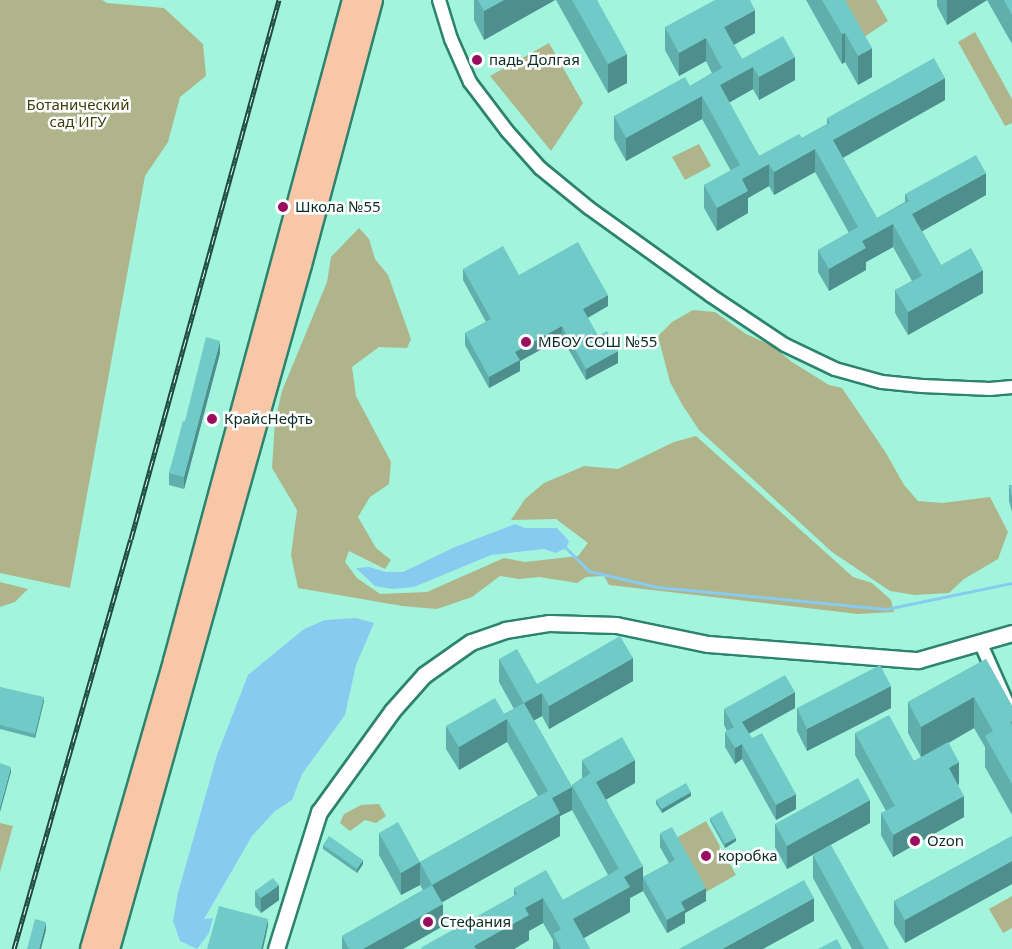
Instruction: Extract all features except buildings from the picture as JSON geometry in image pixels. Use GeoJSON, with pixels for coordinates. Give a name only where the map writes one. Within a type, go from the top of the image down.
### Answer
{"type":"FeatureCollection","features":[{"type":"Feature","properties":{"kind":"main road"},"geometry":{"type":"LineString","coordinates":[[91,949],[174,661],[353,0]]}},
{"type":"Feature","properties":{"kind":"main road"},"geometry":{"type":"LineString","coordinates":[[109,949],[301,265],[372,0]]}},
{"type":"Feature","properties":{"kind":"street"},"geometry":{"type":"LineString","coordinates":[[439,0],[451,39],[470,82],[507,131],[540,168],[589,208],[710,295],[785,345],[835,369],[882,382],[922,387],[990,389],[1012,387]]}},
{"type":"Feature","properties":{"kind":"street"},"geometry":{"type":"LineString","coordinates":[[276,949],[319,812],[392,711],[424,675],[471,642],[505,630],[549,623],[616,625],[708,644],[892,660],[918,660],[1012,633]]}},
{"type":"Feature","properties":{"kind":"street"},"geometry":{"type":"LineString","coordinates":[[980,642],[1012,714]]}},
{"type":"Feature","properties":{"kind":"green space","name":"Ботанический сад ИГУ"},"geometry":{"type":"Polygon","coordinates":[[[0,0],[102,0],[107,3],[164,8],[203,44],[206,76],[180,97],[168,142],[145,176],[70,588],[0,573],[0,0]]]}},
{"type":"Feature","properties":{"kind":"green space"},"geometry":{"type":"Polygon","coordinates":[[[843,0],[876,0],[888,21],[864,37],[843,0]]]}},
{"type":"Feature","properties":{"kind":"green space"},"geometry":{"type":"Polygon","coordinates":[[[975,32],[1012,99],[1012,123],[1005,126],[958,42],[975,32]]]}},
{"type":"Feature","properties":{"kind":"green space"},"geometry":{"type":"Polygon","coordinates":[[[549,43],[583,103],[551,151],[490,76],[549,43]]]}},
{"type":"Feature","properties":{"kind":"green space"},"geometry":{"type":"Polygon","coordinates":[[[699,144],[711,166],[685,180],[672,157],[699,144]]]}},
{"type":"Feature","properties":{"kind":"green space"},"geometry":{"type":"Polygon","coordinates":[[[359,228],[369,239],[375,259],[388,275],[411,339],[407,348],[379,347],[352,367],[356,396],[391,462],[389,484],[370,497],[358,517],[376,548],[391,560],[385,569],[349,551],[345,562],[357,578],[380,594],[427,592],[504,558],[525,562],[578,556],[588,543],[556,519],[511,520],[525,499],[544,483],[584,466],[618,469],[674,442],[696,436],[853,577],[872,583],[891,600],[894,612],[858,614],[609,585],[604,576],[586,577],[577,583],[539,577],[519,579],[500,576],[472,597],[437,609],[402,606],[298,588],[291,555],[297,510],[272,468],[275,421],[282,391],[327,282],[331,257],[359,228]]]}},
{"type":"Feature","properties":{"kind":"green space"},"geometry":{"type":"Polygon","coordinates":[[[693,310],[715,312],[746,334],[771,345],[792,362],[829,385],[842,388],[886,453],[904,485],[918,501],[942,503],[990,497],[1008,532],[998,559],[964,579],[949,593],[915,595],[890,591],[832,552],[699,430],[683,406],[670,382],[658,336],[672,322],[693,310]]]}},
{"type":"Feature","properties":{"kind":"green space"},"geometry":{"type":"Polygon","coordinates":[[[0,582],[28,589],[15,602],[0,607],[0,582]]]}},
{"type":"Feature","properties":{"kind":"green space"},"geometry":{"type":"Polygon","coordinates":[[[379,804],[386,816],[376,823],[365,820],[350,831],[340,823],[344,814],[361,805],[379,804]]]}},
{"type":"Feature","properties":{"kind":"green space","name":"коробка"},"geometry":{"type":"Polygon","coordinates":[[[706,821],[736,875],[706,892],[676,838],[706,821]]]}},
{"type":"Feature","properties":{"kind":"green space"},"geometry":{"type":"Polygon","coordinates":[[[0,823],[13,826],[0,872],[0,823]]]}},
{"type":"Feature","properties":{"kind":"green space"},"geometry":{"type":"Polygon","coordinates":[[[1012,896],[1012,928],[1003,933],[989,909],[1012,896]]]}},
{"type":"Feature","properties":{"kind":"water"},"geometry":{"type":"Polygon","coordinates":[[[515,524],[525,528],[557,528],[569,541],[566,548],[556,553],[544,549],[491,555],[414,587],[392,589],[375,586],[356,568],[369,567],[386,572],[403,572],[455,547],[515,524]]]}},
{"type":"Feature","properties":{"kind":"water"},"geometry":{"type":"Polygon","coordinates":[[[356,618],[374,623],[356,665],[345,715],[302,774],[292,800],[275,811],[252,836],[204,919],[213,918],[209,933],[197,949],[180,941],[173,921],[178,893],[217,755],[248,675],[304,629],[325,620],[356,618]]]}},
{"type":"Feature","properties":{"kind":"waterway"},"geometry":{"type":"LineString","coordinates":[[566,548],[589,571],[657,587],[886,609],[1012,583]]}},
{"type":"Feature","properties":{"kind":"railway"},"geometry":{"type":"LineString","coordinates":[[14,949],[131,539],[279,0]]}},
{"type":"Feature","properties":{"kind":"place","name":"падь Долгая"},"geometry":{"type":"Point","coordinates":[477,60]}},
{"type":"Feature","properties":{"kind":"place","name":"Школа №55"},"geometry":{"type":"Point","coordinates":[283,207]}},
{"type":"Feature","properties":{"kind":"place","name":"МБОУ СОШ №55"},"geometry":{"type":"Point","coordinates":[526,342]}},
{"type":"Feature","properties":{"kind":"place","name":"КрайсНефть"},"geometry":{"type":"Point","coordinates":[212,419]}},
{"type":"Feature","properties":{"kind":"place","name":"Ozon"},"geometry":{"type":"Point","coordinates":[915,841]}},
{"type":"Feature","properties":{"kind":"place","name":"коробка"},"geometry":{"type":"Point","coordinates":[706,856]}},
{"type":"Feature","properties":{"kind":"place","name":"Стефания"},"geometry":{"type":"Point","coordinates":[428,922]}}]}
